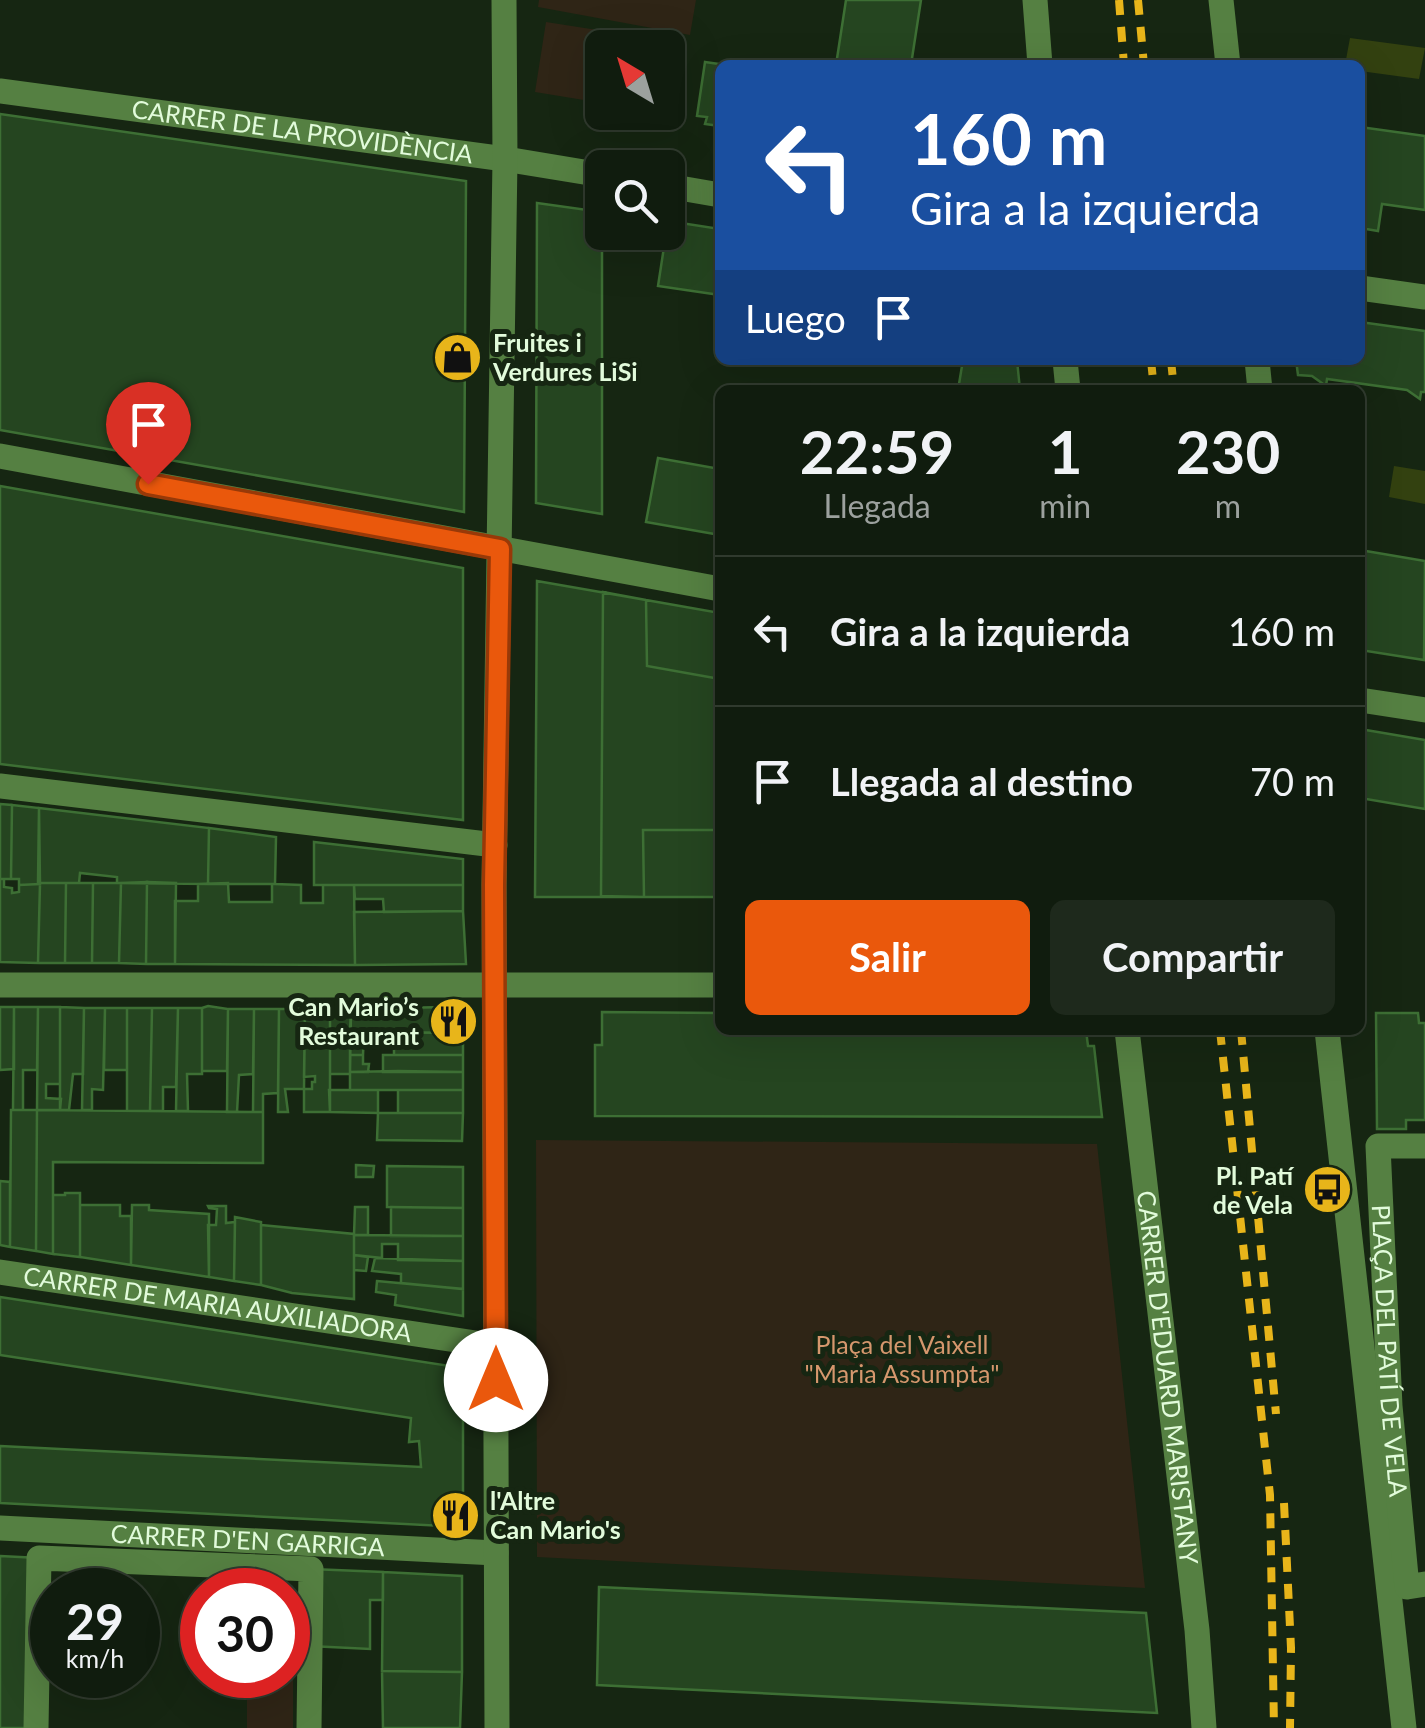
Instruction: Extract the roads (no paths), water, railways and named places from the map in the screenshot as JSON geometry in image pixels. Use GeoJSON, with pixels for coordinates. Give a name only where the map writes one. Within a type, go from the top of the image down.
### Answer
{"type":"FeatureCollection","features":[{"type":"Feature","properties":{"kind":"street"},"geometry":{"type":"LineString","coordinates":[[497,1728],[494,985],[504,0]]}},
{"type":"Feature","properties":{"kind":"street"},"geometry":{"type":"LineString","coordinates":[[1035,0],[1040,60]]}},
{"type":"Feature","properties":{"kind":"street"},"geometry":{"type":"LineString","coordinates":[[1222,0],[1228,60]]}},
{"type":"Feature","properties":{"kind":"street","name":"CARRER DE LA PROVIDÈNCIA"},"geometry":{"type":"LineString","coordinates":[[0,91],[585,173]]}},
{"type":"Feature","properties":{"kind":"street"},"geometry":{"type":"LineString","coordinates":[[685,189],[715,194]]}},
{"type":"Feature","properties":{"kind":"street"},"geometry":{"type":"LineString","coordinates":[[1365,289],[1425,298]]}},
{"type":"Feature","properties":{"kind":"street"},"geometry":{"type":"LineString","coordinates":[[0,456],[715,588]]}},
{"type":"Feature","properties":{"kind":"street"},"geometry":{"type":"LineString","coordinates":[[1365,701],[1425,710]]}},
{"type":"Feature","properties":{"kind":"street"},"geometry":{"type":"LineString","coordinates":[[0,786],[495,844]]}},
{"type":"Feature","properties":{"kind":"street"},"geometry":{"type":"LineString","coordinates":[[0,985],[715,985]]}},
{"type":"Feature","properties":{"kind":"street","name":"CARRER D'EDUARD MARISTANY"},"geometry":{"type":"LineString","coordinates":[[1128,1035],[1197,1630],[1204,1728]]}},
{"type":"Feature","properties":{"kind":"street"},"geometry":{"type":"LineString","coordinates":[[1329,1035],[1404,1728]]}},
{"type":"Feature","properties":{"kind":"street","name":"PLAÇA DEL PATÍ DE VELA"},"geometry":{"type":"LineString","coordinates":[[1425,1146],[1378,1146],[1390,1406],[1407,1587],[1425,1584]]}},
{"type":"Feature","properties":{"kind":"street","name":"CARRER DE MARIA AUXILIADORA"},"geometry":{"type":"LineString","coordinates":[[0,1272],[496,1346]]}},
{"type":"Feature","properties":{"kind":"street","name":"CARRER D'EN GARRIGA"},"geometry":{"type":"LineString","coordinates":[[0,1528],[496,1553]]}},
{"type":"Feature","properties":{"kind":"street"},"geometry":{"type":"LineString","coordinates":[[36,1728],[39,1558],[311,1568],[309,1728]]}},
{"type":"Feature","properties":{"kind":"street"},"geometry":{"type":"LineString","coordinates":[[1393,1605],[1425,1600]]}},
{"type":"Feature","properties":{"kind":"railway"},"geometry":{"type":"LineString","coordinates":[[1119,0],[1124,60]]}},
{"type":"Feature","properties":{"kind":"railway"},"geometry":{"type":"LineString","coordinates":[[1138,0],[1144,60]]}},
{"type":"Feature","properties":{"kind":"railway"},"geometry":{"type":"LineString","coordinates":[[1152,365],[1154,385]]}},
{"type":"Feature","properties":{"kind":"railway"},"geometry":{"type":"LineString","coordinates":[[1172,365],[1174,385]]}},
{"type":"Feature","properties":{"kind":"railway"},"geometry":{"type":"LineString","coordinates":[[1221,1035],[1270,1495],[1274,1728]]}},
{"type":"Feature","properties":{"kind":"railway"},"geometry":{"type":"LineString","coordinates":[[1241,1035],[1276,1414]]}},
{"type":"Feature","properties":{"kind":"railway"},"geometry":{"type":"LineString","coordinates":[[1284,1503],[1291,1648],[1290,1728]]}},
{"type":"Feature","properties":{"kind":"place","name":"Fruites i Verdures LiSi"},"geometry":{"type":"Point","coordinates":[458,357]}},
{"type":"Feature","properties":{"kind":"place","name":"Can Mario’s Restaurant"},"geometry":{"type":"Point","coordinates":[454,1021]}},
{"type":"Feature","properties":{"kind":"place","name":"Pl. Patí de Vela"},"geometry":{"type":"Point","coordinates":[1328,1190]}},
{"type":"Feature","properties":{"kind":"place","name":"l'Altre Can Mario's"},"geometry":{"type":"Point","coordinates":[455,1515]}},
{"type":"Feature","properties":{"kind":"park label","name":"Plaça del Vaixell \"Maria Assumpta\""},"geometry":{"type":"Point","coordinates":[902,1360]}}]}
